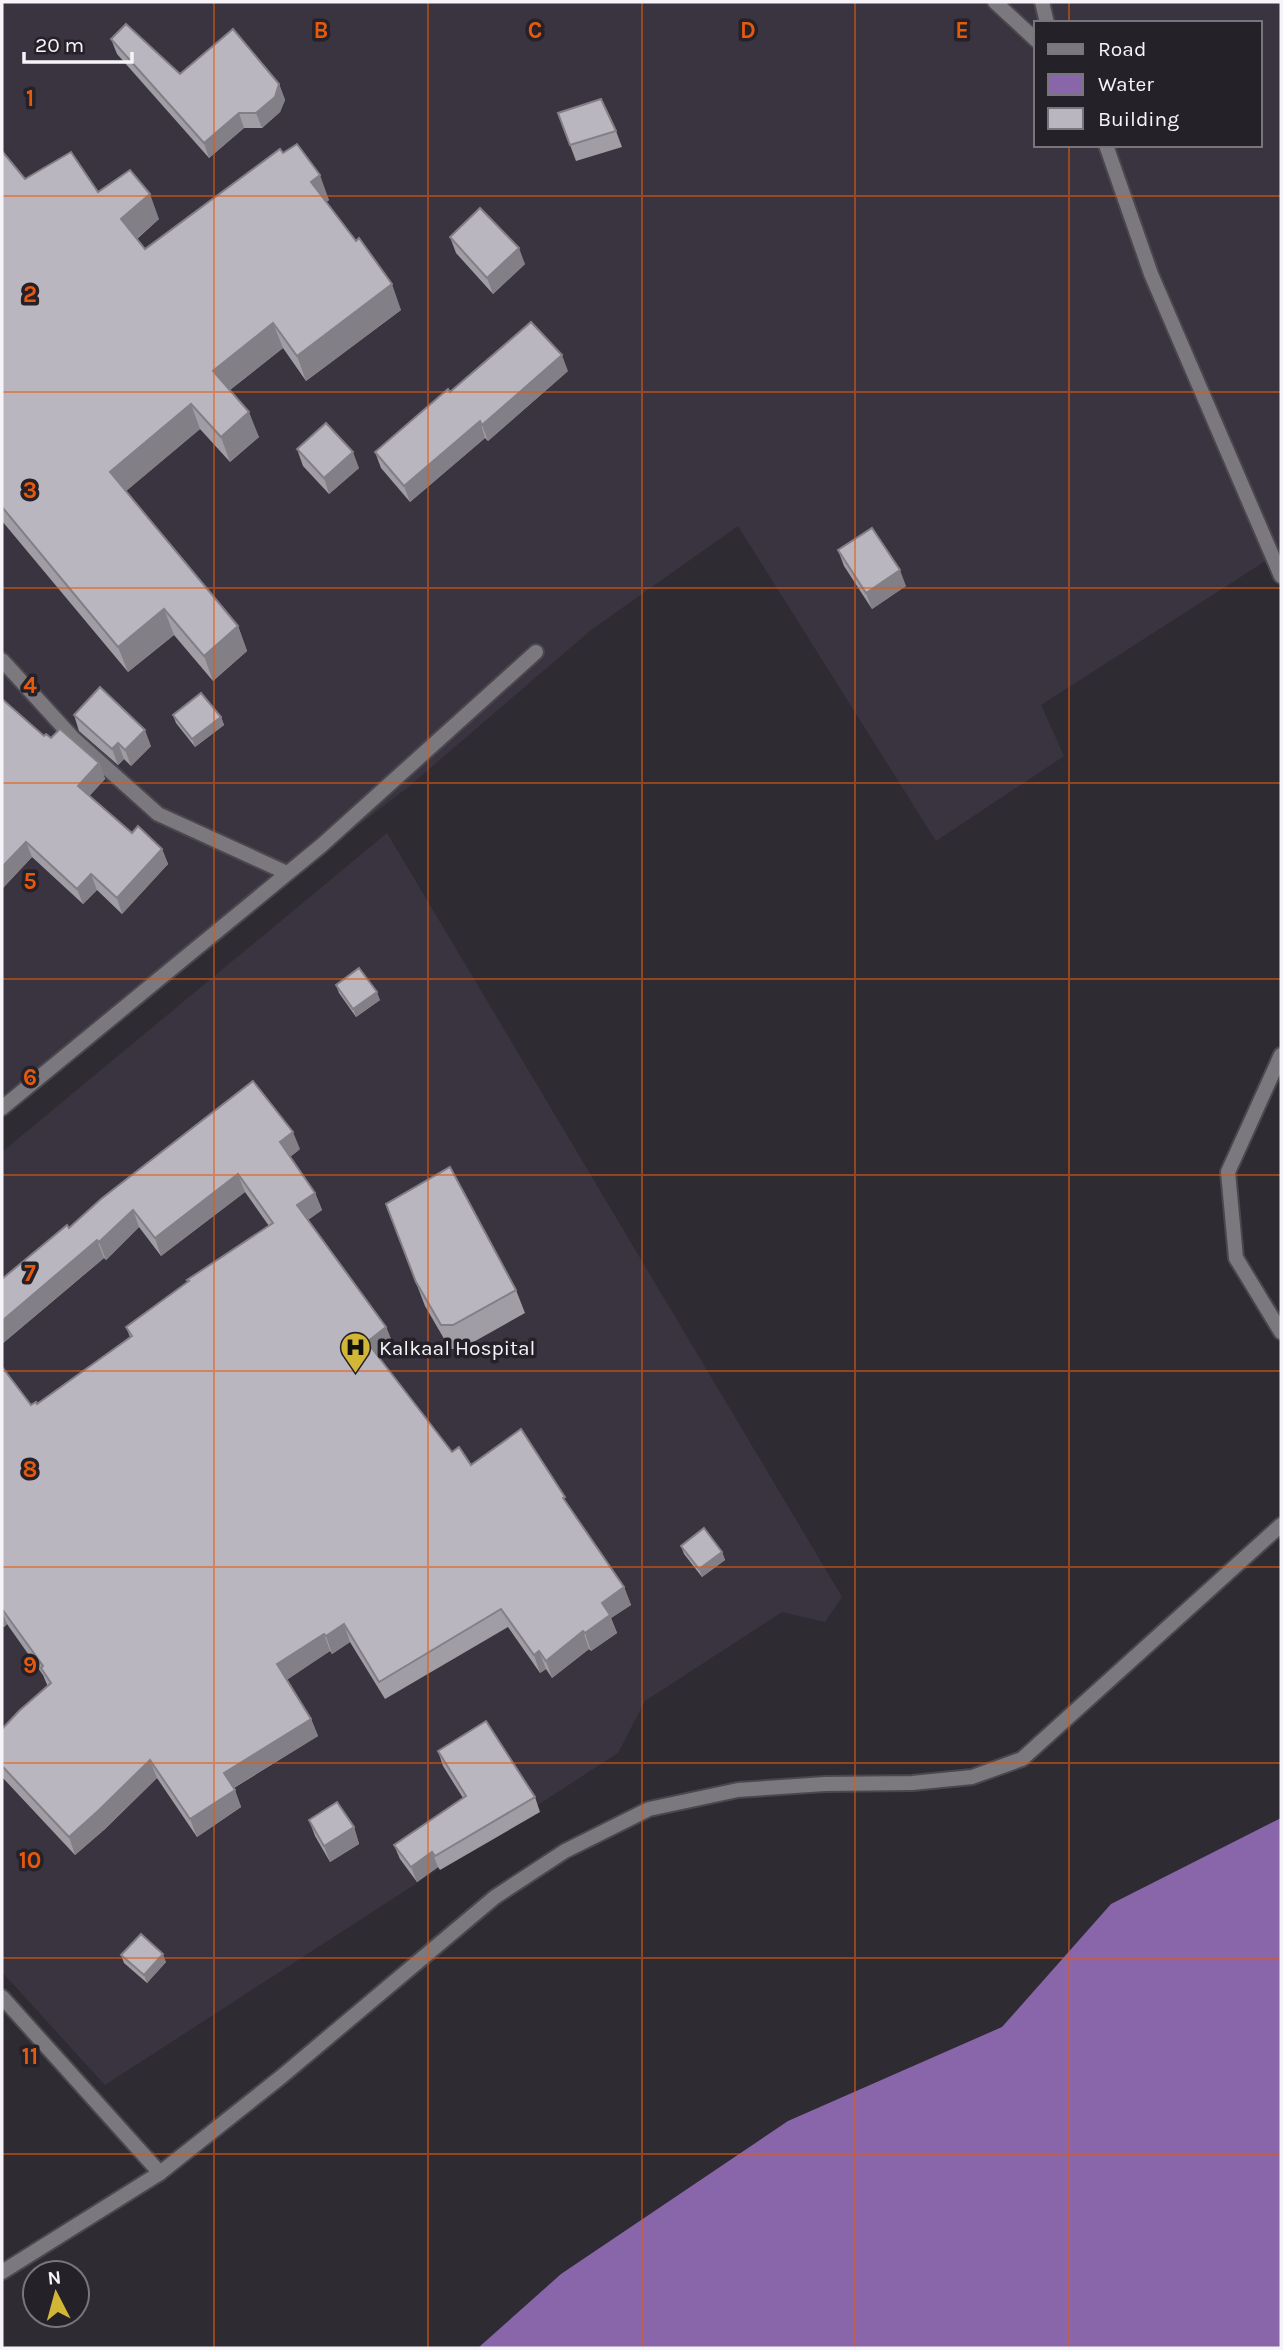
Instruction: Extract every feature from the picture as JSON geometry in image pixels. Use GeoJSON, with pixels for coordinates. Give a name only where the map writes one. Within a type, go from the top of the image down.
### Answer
{"type":"FeatureCollection","features":[{"type":"Feature","properties":{"kind":"street"},"geometry":{"type":"LineString","coordinates":[[995,2],[1034,38]]}},
{"type":"Feature","properties":{"kind":"street"},"geometry":{"type":"LineString","coordinates":[[1042,2],[1047,21]]}},
{"type":"Feature","properties":{"kind":"street"},"geometry":{"type":"LineString","coordinates":[[1107,147],[1150,275],[1243,483],[1281,576]]}},
{"type":"Feature","properties":{"kind":"street"},"geometry":{"type":"LineString","coordinates":[[2,1108],[322,845],[536,652]]}},
{"type":"Feature","properties":{"kind":"street"},"geometry":{"type":"LineString","coordinates":[[2,660],[73,738],[158,814],[287,873]]}},
{"type":"Feature","properties":{"kind":"street"},"geometry":{"type":"LineString","coordinates":[[1281,1055],[1228,1172],[1236,1258],[1281,1332]]}},
{"type":"Feature","properties":{"kind":"street"},"geometry":{"type":"LineString","coordinates":[[2,2272],[160,2173],[281,2077],[495,1897],[565,1851],[649,1809],[738,1790],[825,1784],[912,1783],[972,1777],[1022,1759],[1281,1525]]}},
{"type":"Feature","properties":{"kind":"street"},"geometry":{"type":"LineString","coordinates":[[2,1997],[160,2173]]}},
{"type":"Feature","properties":{"kind":"shaded area"},"geometry":{"type":"Polygon","coordinates":[[[2,2],[1281,2],[1281,551],[1041,705],[1064,756],[936,841],[738,526],[591,630],[407,788],[2,1098],[2,2]]]}},
{"type":"Feature","properties":{"kind":"shaded area","name":"Kalkaal Hospital"},"geometry":{"type":"Polygon","coordinates":[[[387,833],[842,1597],[825,1622],[782,1612],[645,1701],[618,1753],[105,2085],[2,1972],[2,1152],[387,833]]]}},
{"type":"Feature","properties":{"kind":"water"},"geometry":{"type":"Polygon","coordinates":[[[1281,1818],[1281,2348],[478,2348],[561,2274],[788,2121],[1002,2027],[1111,1904],[1281,1818]]]}},
{"type":"Feature","properties":{"kind":"building"},"geometry":{"type":"Polygon","coordinates":[[[126,24],[180,74],[233,29],[279,84],[275,97],[256,113],[239,113],[204,143],[111,39],[126,24]]]}},
{"type":"Feature","properties":{"kind":"building"},"geometry":{"type":"Polygon","coordinates":[[[601,99],[616,131],[570,145],[558,113],[601,99]]]}},
{"type":"Feature","properties":{"kind":"building"},"geometry":{"type":"Polygon","coordinates":[[[297,144],[320,175],[311,182],[356,241],[359,238],[392,284],[297,356],[273,323],[213,371],[249,412],[221,437],[191,404],[110,472],[238,626],[204,656],[164,609],[118,647],[2,507],[2,151],[25,179],[71,152],[98,192],[130,170],[150,194],[121,219],[145,249],[280,149],[283,153],[297,144]]]}},
{"type":"Feature","properties":{"kind":"building"},"geometry":{"type":"Polygon","coordinates":[[[480,208],[519,248],[487,278],[450,237],[480,208]]]}},
{"type":"Feature","properties":{"kind":"building"},"geometry":{"type":"Polygon","coordinates":[[[531,322],[562,355],[482,425],[480,421],[404,486],[375,452],[531,322]]]}},
{"type":"Feature","properties":{"kind":"building"},"geometry":{"type":"Polygon","coordinates":[[[326,423],[353,452],[324,478],[297,449],[326,423]]]}},
{"type":"Feature","properties":{"kind":"building"},"geometry":{"type":"Polygon","coordinates":[[[872,528],[900,570],[866,593],[838,550],[872,528]]]}},
{"type":"Feature","properties":{"kind":"building"},"geometry":{"type":"Polygon","coordinates":[[[100,687],[145,730],[125,750],[118,743],[112,749],[74,715],[100,687]]]}},
{"type":"Feature","properties":{"kind":"building"},"geometry":{"type":"Polygon","coordinates":[[[201,693],[221,717],[192,739],[173,715],[201,693]]]}},
{"type":"Feature","properties":{"kind":"building"},"geometry":{"type":"Polygon","coordinates":[[[2,699],[44,736],[46,734],[51,738],[60,729],[99,763],[78,786],[132,833],[138,826],[162,849],[117,898],[91,874],[77,889],[26,842],[2,867],[2,699]]]}},
{"type":"Feature","properties":{"kind":"building"},"geometry":{"type":"Polygon","coordinates":[[[359,968],[377,992],[353,1009],[336,985],[359,968]]]}},
{"type":"Feature","properties":{"kind":"building"},"geometry":{"type":"Polygon","coordinates":[[[253,1081],[293,1132],[280,1142],[315,1193],[297,1205],[386,1327],[367,1342],[452,1452],[459,1447],[471,1465],[521,1429],[565,1497],[563,1498],[624,1587],[602,1603],[610,1615],[585,1633],[583,1631],[546,1661],[539,1651],[534,1655],[501,1609],[379,1682],[344,1624],[277,1664],[311,1719],[224,1773],[235,1790],[190,1819],[150,1760],[69,1837],[2,1766],[2,1729],[51,1683],[41,1668],[43,1666],[2,1609],[2,1367],[31,1405],[36,1402],[37,1404],[132,1336],[126,1327],[189,1281],[187,1280],[273,1223],[238,1174],[155,1238],[133,1210],[99,1242],[97,1240],[2,1321],[2,1279],[67,1225],[69,1228],[101,1199],[253,1081]]]}},
{"type":"Feature","properties":{"kind":"building"},"geometry":{"type":"Polygon","coordinates":[[[450,1167],[516,1290],[453,1325],[441,1325],[416,1282],[386,1204],[450,1167]]]}},
{"type":"Feature","properties":{"kind":"building"},"geometry":{"type":"Polygon","coordinates":[[[704,1528],[722,1552],[699,1569],[681,1546],[704,1528]]]}},
{"type":"Feature","properties":{"kind":"building"},"geometry":{"type":"Polygon","coordinates":[[[486,1721],[535,1797],[435,1856],[432,1852],[411,1867],[394,1845],[466,1796],[438,1751],[486,1721]]]}},
{"type":"Feature","properties":{"kind":"building"},"geometry":{"type":"Polygon","coordinates":[[[337,1802],[354,1827],[324,1846],[309,1820],[337,1802]]]}},
{"type":"Feature","properties":{"kind":"building"},"geometry":{"type":"Polygon","coordinates":[[[141,1934],[163,1954],[144,1975],[121,1955],[141,1934]]]}},
{"type":"Feature","properties":{"kind":"place","name":"Kalkaal Hospital"},"geometry":{"type":"Point","coordinates":[356,1375]}}]}
